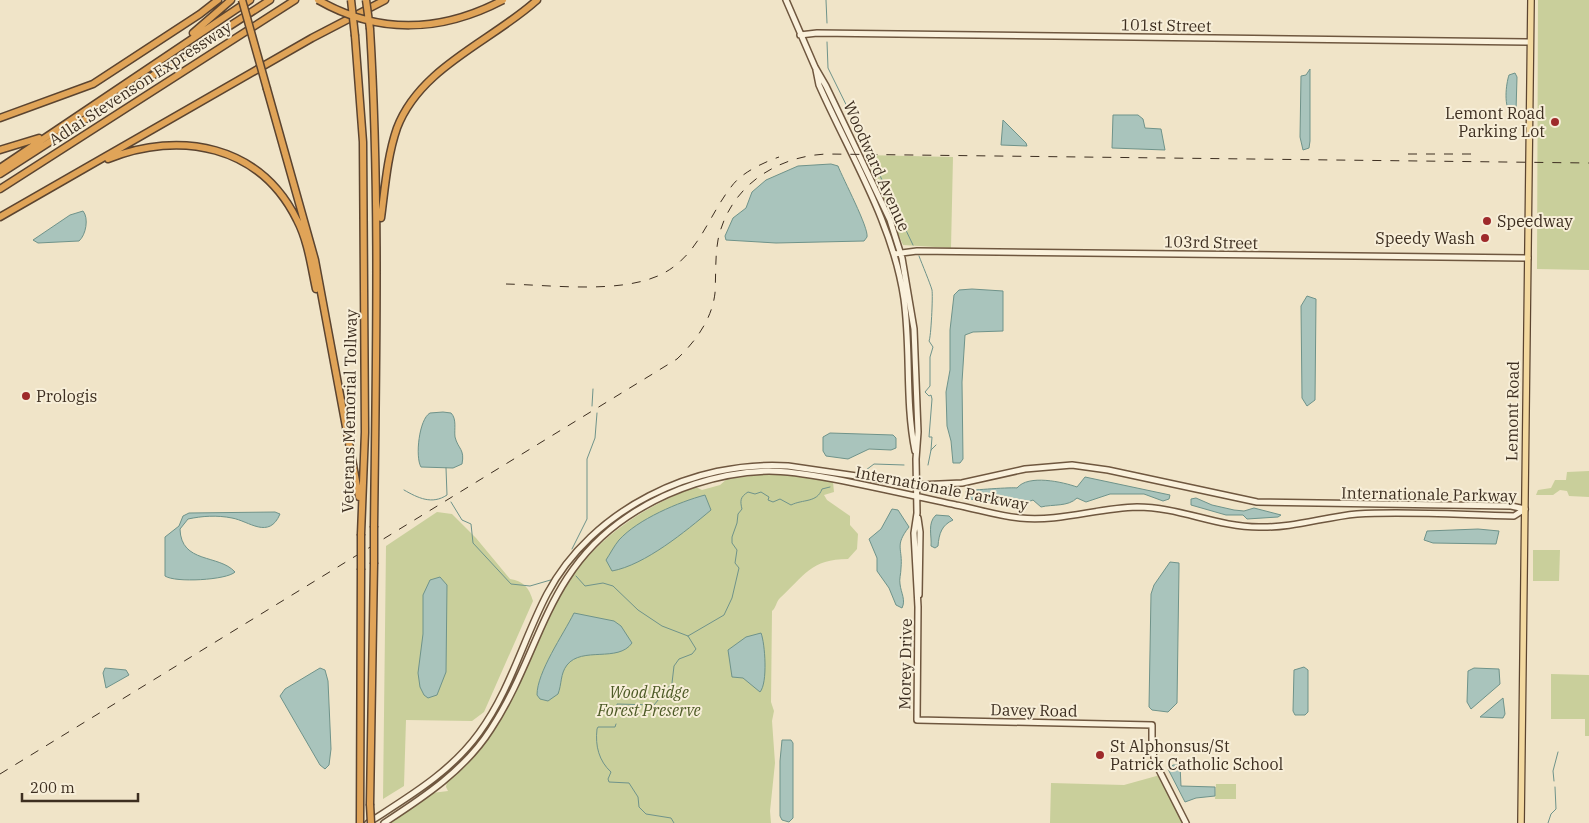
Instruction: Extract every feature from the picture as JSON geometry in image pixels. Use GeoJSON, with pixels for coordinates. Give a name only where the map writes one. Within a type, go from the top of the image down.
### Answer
{"type":"FeatureCollection","features":[{"type":"Feature","properties":{"kind":"highway"},"geometry":{"type":"LineString","coordinates":[[0,118],[93,84],[200,14],[218,0]]}},
{"type":"Feature","properties":{"kind":"highway"},"geometry":{"type":"LineString","coordinates":[[169,53],[232,0]]}},
{"type":"Feature","properties":{"kind":"highway"},"geometry":{"type":"LineString","coordinates":[[242,0],[308,232],[361,511]]}},
{"type":"Feature","properties":{"kind":"highway"},"geometry":{"type":"LineString","coordinates":[[0,168],[250,0]]}},
{"type":"Feature","properties":{"kind":"highway","name":"Adlai Stevenson Expressway"},"geometry":{"type":"LineString","coordinates":[[0,174],[270,0]]}},
{"type":"Feature","properties":{"kind":"highway","name":"Adlai Stevenson Expressway"},"geometry":{"type":"LineString","coordinates":[[0,189],[295,0]]}},
{"type":"Feature","properties":{"kind":"highway"},"geometry":{"type":"LineString","coordinates":[[318,0],[345,13],[378,24],[407,26],[457,19],[503,0]]}},
{"type":"Feature","properties":{"kind":"highway","name":"Veterans Memorial Tollway"},"geometry":{"type":"LineString","coordinates":[[351,0],[363,142],[364,432],[361,511],[360,823]]}},
{"type":"Feature","properties":{"kind":"highway","name":"Veterans Memorial Tollway"},"geometry":{"type":"LineString","coordinates":[[366,0],[370,29],[376,138],[378,242],[369,823]]}},
{"type":"Feature","properties":{"kind":"highway"},"geometry":{"type":"LineString","coordinates":[[0,217],[312,38],[385,0]]}},
{"type":"Feature","properties":{"kind":"highway"},"geometry":{"type":"LineString","coordinates":[[378,242],[393,140],[412,101],[436,75],[537,0]]}},
{"type":"Feature","properties":{"kind":"highway"},"geometry":{"type":"LineString","coordinates":[[0,194],[115,115]]}},
{"type":"Feature","properties":{"kind":"highway"},"geometry":{"type":"LineString","coordinates":[[0,150],[47,136]]}},
{"type":"Feature","properties":{"kind":"highway"},"geometry":{"type":"LineString","coordinates":[[86,168],[139,148],[166,144],[202,147],[245,163],[271,184],[286,202],[297,220],[306,244],[326,327]]}},
{"type":"Feature","properties":{"kind":"main road","name":"Lemont Road"},"geometry":{"type":"LineString","coordinates":[[1520,823],[1531,0]]}},
{"type":"Feature","properties":{"kind":"street","name":"Woodward Avenue"},"geometry":{"type":"LineString","coordinates":[[781,0],[786,3],[815,67],[886,211],[901,253],[914,328],[918,432],[916,458]]}},
{"type":"Feature","properties":{"kind":"street","name":"101st Street"},"geometry":{"type":"LineString","coordinates":[[800,35],[817,33],[1530,42]]}},
{"type":"Feature","properties":{"kind":"street","name":"Woodward Avenue"},"geometry":{"type":"LineString","coordinates":[[815,67],[819,85],[883,222],[894,254],[904,299],[908,342],[911,430],[916,458],[918,496]]}},
{"type":"Feature","properties":{"kind":"street","name":"103rd Street"},"geometry":{"type":"LineString","coordinates":[[894,254],[934,251],[1528,258]]}},
{"type":"Feature","properties":{"kind":"street","name":"Internationale Parkway"},"geometry":{"type":"LineString","coordinates":[[369,823],[442,772],[478,735],[501,698],[548,593],[568,563],[595,534],[625,510],[662,490],[718,471],[770,465],[788,466],[918,485],[962,483],[1025,469],[1072,465],[1108,470],[1257,502],[1511,506],[1525,509]]}},
{"type":"Feature","properties":{"kind":"street","name":"Internationale Parkway"},"geometry":{"type":"LineString","coordinates":[[384,823],[436,787],[464,762],[484,739],[506,704],[552,601],[573,569],[602,537],[630,515],[670,494],[701,482],[733,474],[768,471],[803,473],[1018,518],[1055,519],[1116,508],[1143,507],[1180,512],[1223,524],[1263,528],[1360,514],[1514,516],[1525,509]]}},
{"type":"Feature","properties":{"kind":"street","name":"Morey Drive"},"geometry":{"type":"LineString","coordinates":[[917,720],[918,607],[914,533],[918,513],[918,496]]}},
{"type":"Feature","properties":{"kind":"street"},"geometry":{"type":"LineString","coordinates":[[568,563],[573,569]]}},
{"type":"Feature","properties":{"kind":"street","name":"Davey Road"},"geometry":{"type":"LineString","coordinates":[[917,720],[1152,725],[1155,762],[1186,823]]}},
{"type":"Feature","properties":{"kind":"green space"},"geometry":{"type":"Polygon","coordinates":[[[1538,0],[1589,0],[1589,270],[1537,269],[1538,0]]]}},
{"type":"Feature","properties":{"kind":"green space"},"geometry":{"type":"Polygon","coordinates":[[[865,155],[953,157],[951,248],[903,245],[865,155]]]}},
{"type":"Feature","properties":{"kind":"green space"},"geometry":{"type":"Polygon","coordinates":[[[1589,471],[1589,497],[1569,496],[1567,491],[1560,490],[1553,495],[1536,495],[1538,490],[1551,488],[1555,480],[1566,480],[1567,472],[1589,471]]]}},
{"type":"Feature","properties":{"kind":"green space","name":"Wood Ridge Forest Preserve"},"geometry":{"type":"Polygon","coordinates":[[[760,475],[790,475],[833,482],[834,492],[824,495],[827,500],[850,516],[850,525],[858,534],[857,549],[848,559],[825,562],[809,570],[780,598],[772,611],[771,702],[774,711],[772,721],[775,763],[770,811],[771,823],[388,823],[432,793],[448,791],[446,787],[447,782],[477,752],[500,718],[557,598],[570,578],[600,545],[635,517],[674,496],[696,487],[702,490],[720,485],[727,479],[760,475]]]}},
{"type":"Feature","properties":{"kind":"green space"},"geometry":{"type":"Polygon","coordinates":[[[437,512],[452,514],[476,538],[510,579],[519,581],[525,586],[530,592],[533,601],[484,712],[472,721],[406,720],[404,786],[383,799],[386,546],[437,512]]]}},
{"type":"Feature","properties":{"kind":"green space"},"geometry":{"type":"Polygon","coordinates":[[[1533,550],[1560,550],[1559,581],[1533,581],[1533,550]]]}},
{"type":"Feature","properties":{"kind":"green space"},"geometry":{"type":"Polygon","coordinates":[[[1551,674],[1589,675],[1589,736],[1585,736],[1585,719],[1551,719],[1551,674]]]}},
{"type":"Feature","properties":{"kind":"green space"},"geometry":{"type":"Polygon","coordinates":[[[1160,775],[1184,823],[1050,823],[1051,783],[1124,785],[1160,775]]]}},
{"type":"Feature","properties":{"kind":"green space"},"geometry":{"type":"Polygon","coordinates":[[[1216,784],[1236,784],[1236,799],[1215,799],[1216,784]]]}},
{"type":"Feature","properties":{"kind":"water"},"geometry":{"type":"Polygon","coordinates":[[[1310,69],[1310,141],[1309,148],[1303,150],[1300,137],[1301,76],[1306,75],[1310,69]]]}},
{"type":"Feature","properties":{"kind":"water"},"geometry":{"type":"Polygon","coordinates":[[[1515,73],[1517,77],[1516,111],[1512,114],[1507,107],[1506,90],[1509,75],[1515,73]]]}},
{"type":"Feature","properties":{"kind":"water"},"geometry":{"type":"Polygon","coordinates":[[[1113,115],[1138,115],[1143,119],[1145,128],[1161,129],[1165,150],[1112,148],[1113,115]]]}},
{"type":"Feature","properties":{"kind":"water"},"geometry":{"type":"Polygon","coordinates":[[[1003,120],[1026,143],[1027,146],[1001,145],[1003,120]]]}},
{"type":"Feature","properties":{"kind":"water"},"geometry":{"type":"Polygon","coordinates":[[[831,164],[838,166],[860,214],[867,232],[867,237],[864,241],[776,243],[726,240],[725,236],[733,218],[746,208],[752,192],[766,180],[798,166],[831,164]]]}},
{"type":"Feature","properties":{"kind":"water"},"geometry":{"type":"Polygon","coordinates":[[[83,211],[86,218],[86,226],[79,241],[38,243],[33,240],[70,215],[83,211]]]}},
{"type":"Feature","properties":{"kind":"water"},"geometry":{"type":"Polygon","coordinates":[[[959,290],[1003,291],[1003,331],[973,332],[965,335],[962,382],[963,459],[960,463],[953,463],[951,441],[947,426],[946,392],[950,370],[950,330],[954,295],[959,290]]]}},
{"type":"Feature","properties":{"kind":"water"},"geometry":{"type":"Polygon","coordinates":[[[1307,296],[1316,299],[1315,400],[1307,406],[1302,398],[1301,306],[1307,296]]]}},
{"type":"Feature","properties":{"kind":"water"},"geometry":{"type":"Polygon","coordinates":[[[443,412],[453,415],[455,437],[462,452],[462,464],[453,468],[421,467],[418,447],[423,423],[430,413],[443,412]]]}},
{"type":"Feature","properties":{"kind":"water"},"geometry":{"type":"Polygon","coordinates":[[[830,433],[893,435],[896,438],[896,448],[891,450],[869,449],[848,459],[826,456],[823,451],[823,437],[830,433]]]}},
{"type":"Feature","properties":{"kind":"water"},"geometry":{"type":"Polygon","coordinates":[[[1085,477],[1170,495],[1169,499],[1163,501],[1144,494],[1110,494],[1086,502],[1077,498],[1065,504],[1041,507],[1033,500],[1028,502],[1024,500],[1011,504],[1007,500],[995,503],[966,498],[966,491],[1017,488],[1029,481],[1037,480],[1055,481],[1077,487],[1085,477]]]}},
{"type":"Feature","properties":{"kind":"water"},"geometry":{"type":"Polygon","coordinates":[[[705,495],[711,510],[651,555],[625,568],[612,571],[606,560],[617,542],[627,532],[659,512],[705,495]]]}},
{"type":"Feature","properties":{"kind":"water"},"geometry":{"type":"Polygon","coordinates":[[[1196,498],[1212,505],[1234,510],[1244,511],[1254,508],[1281,515],[1278,517],[1247,519],[1243,515],[1226,515],[1191,505],[1191,499],[1196,498]]]}},
{"type":"Feature","properties":{"kind":"water"},"geometry":{"type":"Polygon","coordinates":[[[892,509],[898,510],[909,527],[900,543],[900,582],[904,602],[902,608],[896,605],[889,588],[877,571],[877,558],[869,539],[881,529],[892,509]]]}},
{"type":"Feature","properties":{"kind":"water"},"geometry":{"type":"Polygon","coordinates":[[[275,512],[280,514],[275,522],[270,526],[264,527],[258,527],[226,517],[210,516],[188,519],[180,529],[182,540],[187,548],[202,557],[228,566],[235,572],[222,577],[201,580],[165,576],[165,537],[179,526],[183,516],[189,513],[275,512]]]}},
{"type":"Feature","properties":{"kind":"water"},"geometry":{"type":"Polygon","coordinates":[[[936,515],[949,516],[953,520],[946,524],[942,530],[938,546],[935,548],[931,546],[931,530],[933,518],[936,515]]]}},
{"type":"Feature","properties":{"kind":"water"},"geometry":{"type":"Polygon","coordinates":[[[1478,529],[1499,531],[1496,544],[1433,543],[1424,540],[1427,531],[1478,529]]]}},
{"type":"Feature","properties":{"kind":"water"},"geometry":{"type":"Polygon","coordinates":[[[1170,562],[1179,563],[1179,568],[1177,703],[1168,712],[1152,710],[1149,707],[1151,594],[1154,585],[1170,562]]]}},
{"type":"Feature","properties":{"kind":"water"},"geometry":{"type":"Polygon","coordinates":[[[440,577],[447,585],[446,672],[437,695],[428,698],[420,687],[418,673],[423,634],[423,595],[430,580],[440,577]]]}},
{"type":"Feature","properties":{"kind":"water"},"geometry":{"type":"Polygon","coordinates":[[[574,613],[614,621],[621,626],[632,643],[626,649],[618,652],[582,656],[574,659],[565,668],[558,694],[548,701],[540,699],[537,695],[541,676],[574,613]]]}},
{"type":"Feature","properties":{"kind":"water"},"geometry":{"type":"Polygon","coordinates":[[[761,633],[765,654],[765,672],[763,687],[760,692],[743,678],[732,677],[728,650],[746,637],[761,633]]]}},
{"type":"Feature","properties":{"kind":"water"},"geometry":{"type":"Polygon","coordinates":[[[1304,667],[1308,670],[1308,712],[1305,715],[1295,715],[1293,711],[1294,670],[1304,667]]]}},
{"type":"Feature","properties":{"kind":"water"},"geometry":{"type":"Polygon","coordinates":[[[105,668],[126,670],[129,675],[106,688],[103,673],[105,668]]]}},
{"type":"Feature","properties":{"kind":"water"},"geometry":{"type":"Polygon","coordinates":[[[320,668],[325,670],[328,681],[331,749],[329,765],[325,769],[320,765],[280,696],[285,689],[320,668]]]}},
{"type":"Feature","properties":{"kind":"water"},"geometry":{"type":"Polygon","coordinates":[[[1474,668],[1499,669],[1500,684],[1471,709],[1467,702],[1468,671],[1474,668]]]}},
{"type":"Feature","properties":{"kind":"water"},"geometry":{"type":"Polygon","coordinates":[[[1503,698],[1505,714],[1503,718],[1480,717],[1503,698]]]}},
{"type":"Feature","properties":{"kind":"water"},"geometry":{"type":"Polygon","coordinates":[[[782,740],[791,740],[793,743],[793,818],[789,822],[782,820],[780,816],[782,740]]]}},
{"type":"Feature","properties":{"kind":"water"},"geometry":{"type":"Polygon","coordinates":[[[1173,765],[1180,765],[1181,786],[1215,787],[1215,796],[1196,798],[1185,802],[1168,769],[1173,765]]]}},
{"type":"Feature","properties":{"kind":"waterway"},"geometry":{"type":"LineString","coordinates":[[826,0],[827,23]]}},
{"type":"Feature","properties":{"kind":"waterway"},"geometry":{"type":"LineString","coordinates":[[827,42],[828,68],[869,151]]}},
{"type":"Feature","properties":{"kind":"waterway"},"geometry":{"type":"LineString","coordinates":[[873,161],[913,245]]}},
{"type":"Feature","properties":{"kind":"waterway"},"geometry":{"type":"LineString","coordinates":[[919,256],[932,290],[929,341],[933,347],[930,357],[930,386],[925,392],[929,396],[931,395],[932,399],[929,437],[932,437],[931,450]]}},
{"type":"Feature","properties":{"kind":"waterway"},"geometry":{"type":"LineString","coordinates":[[592,406],[593,389]]}},
{"type":"Feature","properties":{"kind":"waterway"},"geometry":{"type":"LineString","coordinates":[[572,549],[587,519],[587,459],[595,438],[597,413]]}},
{"type":"Feature","properties":{"kind":"waterway"},"geometry":{"type":"LineString","coordinates":[[928,465],[931,450],[936,445]]}},
{"type":"Feature","properties":{"kind":"waterway"},"geometry":{"type":"LineString","coordinates":[[866,470],[874,464],[904,465]]}},
{"type":"Feature","properties":{"kind":"waterway"},"geometry":{"type":"LineString","coordinates":[[404,490],[415,496],[430,500],[436,500],[447,495],[446,468]]}},
{"type":"Feature","properties":{"kind":"waterway"},"geometry":{"type":"LineString","coordinates":[[688,636],[724,615],[732,598],[739,568],[735,563],[737,550],[732,543],[732,537],[738,514],[742,509],[742,497],[748,492],[755,494],[761,492],[769,497],[768,500],[773,502],[780,499],[791,505],[813,499],[817,497],[822,489],[830,487]]}},
{"type":"Feature","properties":{"kind":"waterway"},"geometry":{"type":"LineString","coordinates":[[451,502],[462,520],[471,524],[473,543],[511,584],[530,586],[554,579]]}},
{"type":"Feature","properties":{"kind":"waterway"},"geometry":{"type":"LineString","coordinates":[[576,576],[585,586],[603,583],[613,586],[638,610],[662,626],[688,636],[696,649],[692,654],[679,659],[674,666],[672,683],[654,705],[617,704],[617,707]]}},
{"type":"Feature","properties":{"kind":"waterway"},"geometry":{"type":"LineString","coordinates":[[616,724],[615,727],[598,727],[597,729],[599,753],[603,763],[611,772],[608,779],[609,782],[629,783],[638,797],[639,807],[646,814],[671,818],[674,823]]}},
{"type":"Feature","properties":{"kind":"waterway"},"geometry":{"type":"LineString","coordinates":[[1554,781],[1553,771],[1558,752]]}},
{"type":"Feature","properties":{"kind":"waterway"},"geometry":{"type":"LineString","coordinates":[[1548,823],[1551,814],[1556,809],[1555,787]]}},
{"type":"Feature","properties":{"kind":"railway"},"geometry":{"type":"LineString","coordinates":[[0,774],[677,359],[691,345],[707,321],[715,293],[718,240],[732,204],[758,178],[773,168],[790,161],[808,156],[827,154],[1589,163]]}},
{"type":"Feature","properties":{"kind":"railway"},"geometry":{"type":"LineString","coordinates":[[1408,154],[1478,154]]}},
{"type":"Feature","properties":{"kind":"railway"},"geometry":{"type":"LineString","coordinates":[[506,284],[564,287],[625,285],[660,275],[684,258],[693,247],[731,187],[740,177],[752,169],[779,157]]}},
{"type":"Feature","properties":{"kind":"place","name":"Lemont Road Parking Lot"},"geometry":{"type":"Point","coordinates":[1555,122]}},
{"type":"Feature","properties":{"kind":"place","name":"Speedway"},"geometry":{"type":"Point","coordinates":[1487,221]}},
{"type":"Feature","properties":{"kind":"place","name":"Speedy Wash"},"geometry":{"type":"Point","coordinates":[1485,238]}},
{"type":"Feature","properties":{"kind":"place","name":"Prologis"},"geometry":{"type":"Point","coordinates":[26,396]}},
{"type":"Feature","properties":{"kind":"place","name":"St Alphonsus/St Patrick Catholic School"},"geometry":{"type":"Point","coordinates":[1100,755]}}]}
